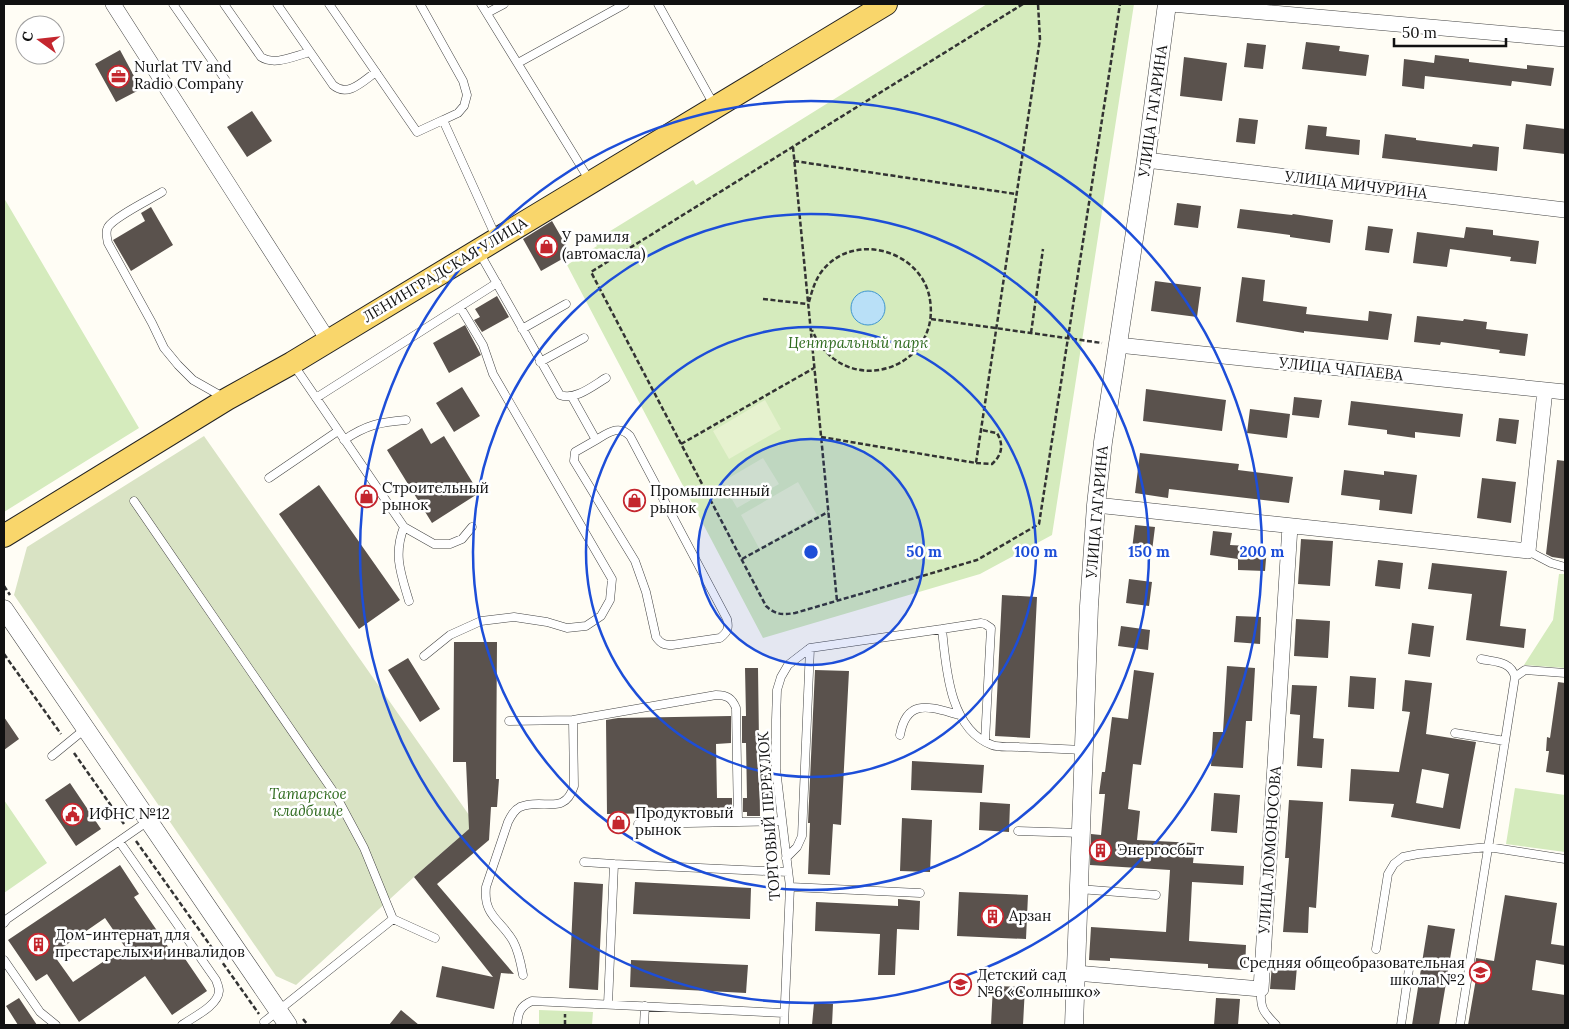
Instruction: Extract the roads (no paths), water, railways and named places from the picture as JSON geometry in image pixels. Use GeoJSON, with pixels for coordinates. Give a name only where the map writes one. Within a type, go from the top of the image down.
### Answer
{"type":"FeatureCollection","features":[{"type":"Feature","properties":{"kind":"main road","name":"ЛЕНИНГРАДСКАЯ УЛИЦА"},"geometry":{"type":"LineString","coordinates":[[4,536],[227,399],[292,363],[886,4]]}},
{"type":"Feature","properties":{"kind":"street"},"geometry":{"type":"LineString","coordinates":[[113,4],[328,340]]}},
{"type":"Feature","properties":{"kind":"street"},"geometry":{"type":"LineString","coordinates":[[1169,4],[1565,38]]}},
{"type":"Feature","properties":{"kind":"street","name":"УЛИЦА ГАГАРИНА"},"geometry":{"type":"LineString","coordinates":[[1074,1025],[1091,566],[1096,505],[1103,442],[1169,4]]}},
{"type":"Feature","properties":{"kind":"street","name":"УЛИЦА МИЧУРИНА"},"geometry":{"type":"LineString","coordinates":[[1146,160],[1565,210]]}},
{"type":"Feature","properties":{"kind":"street","name":"УЛИЦА ЧАПАЕВА"},"geometry":{"type":"LineString","coordinates":[[1118,345],[1565,392]]}},
{"type":"Feature","properties":{"kind":"street"},"geometry":{"type":"LineString","coordinates":[[1096,505],[1528,551],[1545,390]]}},
{"type":"Feature","properties":{"kind":"street","name":"УЛИЦА ЛОМОНОСОВА"},"geometry":{"type":"LineString","coordinates":[[1261,989],[1290,526]]}},
{"type":"Feature","properties":{"kind":"street"},"geometry":{"type":"LineString","coordinates":[[4,609],[148,821],[277,1020]]}},
{"type":"Feature","properties":{"kind":"street"},"geometry":{"type":"LineString","coordinates":[[1076,973],[1261,989]]}},
{"type":"Feature","properties":{"kind":"lane"},"geometry":{"type":"LineString","coordinates":[[173,4],[228,85]]}},
{"type":"Feature","properties":{"kind":"lane"},"geometry":{"type":"LineString","coordinates":[[224,4],[260,57],[273,62],[310,52]]}},
{"type":"Feature","properties":{"kind":"lane"},"geometry":{"type":"LineString","coordinates":[[277,4],[333,85],[338,89],[350,90],[376,72]]}},
{"type":"Feature","properties":{"kind":"lane"},"geometry":{"type":"LineString","coordinates":[[329,4],[417,132],[458,113],[464,106],[467,95],[462,81],[420,4]]}},
{"type":"Feature","properties":{"kind":"lane"},"geometry":{"type":"LineString","coordinates":[[481,4],[590,182]]}},
{"type":"Feature","properties":{"kind":"lane"},"geometry":{"type":"LineString","coordinates":[[487,14],[504,4]]}},
{"type":"Feature","properties":{"kind":"lane"},"geometry":{"type":"LineString","coordinates":[[518,64],[625,4]]}},
{"type":"Feature","properties":{"kind":"lane"},"geometry":{"type":"LineString","coordinates":[[658,4],[715,107]]}},
{"type":"Feature","properties":{"kind":"lane"},"geometry":{"type":"LineString","coordinates":[[443,120],[487,244],[497,283],[560,395],[565,398],[572,397],[606,378]]}},
{"type":"Feature","properties":{"kind":"lane"},"geometry":{"type":"LineString","coordinates":[[162,192],[119,218],[109,227],[106,234],[108,243],[164,348],[193,380],[227,399]]}},
{"type":"Feature","properties":{"kind":"lane"},"geometry":{"type":"LineString","coordinates":[[316,398],[497,283]]}},
{"type":"Feature","properties":{"kind":"lane"},"geometry":{"type":"LineString","coordinates":[[522,329],[566,304]]}},
{"type":"Feature","properties":{"kind":"lane"},"geometry":{"type":"LineString","coordinates":[[424,656],[450,635],[481,622],[514,617],[547,622],[567,628],[586,626],[600,616],[610,600],[612,579],[493,374],[483,345],[460,307]]}},
{"type":"Feature","properties":{"kind":"lane"},"geometry":{"type":"LineString","coordinates":[[540,362],[584,338]]}},
{"type":"Feature","properties":{"kind":"lane"},"geometry":{"type":"LineString","coordinates":[[292,363],[404,527],[434,544],[450,544],[462,538],[472,527]]}},
{"type":"Feature","properties":{"kind":"lane"},"geometry":{"type":"LineString","coordinates":[[572,397],[596,440]]}},
{"type":"Feature","properties":{"kind":"lane"},"geometry":{"type":"LineString","coordinates":[[344,440],[373,424],[406,420]]}},
{"type":"Feature","properties":{"kind":"lane"},"geometry":{"type":"LineString","coordinates":[[619,429],[626,431],[630,436],[727,619],[729,627],[726,634],[720,638],[665,645],[656,638],[646,592],[635,561],[574,461],[575,452],[596,440],[619,429]]}},
{"type":"Feature","properties":{"kind":"lane"},"geometry":{"type":"LineString","coordinates":[[269,478],[338,431]]}},
{"type":"Feature","properties":{"kind":"lane"},"geometry":{"type":"LineString","coordinates":[[134,501],[335,794],[364,848],[393,919],[435,938]]}},
{"type":"Feature","properties":{"kind":"lane"},"geometry":{"type":"LineString","coordinates":[[404,527],[397,553],[409,602]]}},
{"type":"Feature","properties":{"kind":"lane"},"geometry":{"type":"LineString","coordinates":[[1528,551],[1551,563],[1565,566]]}},
{"type":"Feature","properties":{"kind":"lane","name":"ТОРГОВЫЙ ПЕРЕУЛОК"},"geometry":{"type":"LineString","coordinates":[[784,1025],[790,886],[776,769],[778,690],[781,677],[788,665],[810,648],[981,623],[985,624],[991,628],[985,742]]}},
{"type":"Feature","properties":{"kind":"lane"},"geometry":{"type":"LineString","coordinates":[[942,629],[946,670],[952,693],[960,715],[970,731],[994,746],[1084,750]]}},
{"type":"Feature","properties":{"kind":"lane"},"geometry":{"type":"LineString","coordinates":[[786,858],[797,847],[802,836],[810,648]]}},
{"type":"Feature","properties":{"kind":"lane"},"geometry":{"type":"LineString","coordinates":[[1460,1025],[1515,677],[1514,670],[1509,665],[1481,659]]}},
{"type":"Feature","properties":{"kind":"lane"},"geometry":{"type":"LineString","coordinates":[[1515,677],[1525,670],[1565,673]]}},
{"type":"Feature","properties":{"kind":"lane"},"geometry":{"type":"LineString","coordinates":[[508,721],[573,720],[716,695],[726,695],[733,700],[736,708],[738,822]]}},
{"type":"Feature","properties":{"kind":"lane"},"geometry":{"type":"LineString","coordinates":[[900,735],[903,721],[910,712],[924,707],[960,715]]}},
{"type":"Feature","properties":{"kind":"lane"},"geometry":{"type":"LineString","coordinates":[[523,975],[517,948],[487,907],[486,887],[508,822],[513,813],[520,807],[559,804],[571,796],[574,786],[573,720]]}},
{"type":"Feature","properties":{"kind":"lane"},"geometry":{"type":"LineString","coordinates":[[52,756],[86,729]]}},
{"type":"Feature","properties":{"kind":"lane"},"geometry":{"type":"LineString","coordinates":[[1455,733],[1505,741]]}},
{"type":"Feature","properties":{"kind":"lane"},"geometry":{"type":"LineString","coordinates":[[4,923],[7,919],[148,821]]}},
{"type":"Feature","properties":{"kind":"lane"},"geometry":{"type":"LineString","coordinates":[[638,824],[782,821]]}},
{"type":"Feature","properties":{"kind":"lane"},"geometry":{"type":"LineString","coordinates":[[1018,831],[1081,834]]}},
{"type":"Feature","properties":{"kind":"lane"},"geometry":{"type":"LineString","coordinates":[[120,841],[216,980],[219,989],[218,997],[212,1004],[182,1025]]}},
{"type":"Feature","properties":{"kind":"lane"},"geometry":{"type":"LineString","coordinates":[[1376,949],[1388,874],[1394,864],[1403,857],[1488,847],[1565,859]]}},
{"type":"Feature","properties":{"kind":"lane"},"geometry":{"type":"LineString","coordinates":[[584,862],[788,872]]}},
{"type":"Feature","properties":{"kind":"lane"},"geometry":{"type":"LineString","coordinates":[[608,1004],[614,864]]}},
{"type":"Feature","properties":{"kind":"lane"},"geometry":{"type":"LineString","coordinates":[[790,886],[920,893]]}},
{"type":"Feature","properties":{"kind":"lane"},"geometry":{"type":"LineString","coordinates":[[1079,889],[1156,895]]}},
{"type":"Feature","properties":{"kind":"lane"},"geometry":{"type":"LineString","coordinates":[[277,1020],[393,919]]}},
{"type":"Feature","properties":{"kind":"lane"},"geometry":{"type":"LineString","coordinates":[[4,960],[40,1012],[56,1025]]}},
{"type":"Feature","properties":{"kind":"lane"},"geometry":{"type":"LineString","coordinates":[[1400,1025],[1409,969]]}},
{"type":"Feature","properties":{"kind":"lane"},"geometry":{"type":"LineString","coordinates":[[1261,989],[1260,1004],[1276,1025]]}},
{"type":"Feature","properties":{"kind":"lane"},"geometry":{"type":"LineString","coordinates":[[517,1025],[520,1009],[524,1004],[532,1000],[784,1013]]}},
{"type":"Feature","properties":{"kind":"lane"},"geometry":{"type":"LineString","coordinates":[[644,1025],[645,1006]]}},
{"type":"Feature","properties":{"kind":"water"},"geometry":{"type":"Polygon","coordinates":[[[868,291],[880,296],[885,308],[880,320],[868,325],[856,320],[851,308],[856,296],[868,291]]]}},
{"type":"Feature","properties":{"kind":"place","name":"Nurlat TV and Radio Company"},"geometry":{"type":"Point","coordinates":[118,76]}},
{"type":"Feature","properties":{"kind":"place","name":"У рамиля (автомасла)"},"geometry":{"type":"Point","coordinates":[546,246]}},
{"type":"Feature","properties":{"kind":"place","name":"Строительный рынок"},"geometry":{"type":"Point","coordinates":[366,497]}},
{"type":"Feature","properties":{"kind":"place","name":"Промышленный рынок"},"geometry":{"type":"Point","coordinates":[634,500]}},
{"type":"Feature","properties":{"kind":"place","name":"ИФНС №12"},"geometry":{"type":"Point","coordinates":[73,814]}},
{"type":"Feature","properties":{"kind":"place","name":"Продуктовый рынок"},"geometry":{"type":"Point","coordinates":[619,822]}},
{"type":"Feature","properties":{"kind":"place","name":"Энергосбыт"},"geometry":{"type":"Point","coordinates":[1101,850]}},
{"type":"Feature","properties":{"kind":"place","name":"Арзан"},"geometry":{"type":"Point","coordinates":[993,916]}},
{"type":"Feature","properties":{"kind":"place","name":"Дом-интернат для престарелых и инвалидов"},"geometry":{"type":"Point","coordinates":[39,944]}},
{"type":"Feature","properties":{"kind":"place","name":"Средняя общеобразовательная школа №2"},"geometry":{"type":"Point","coordinates":[1481,972]}},
{"type":"Feature","properties":{"kind":"place","name":"Детский сад №6 «Солнышко»"},"geometry":{"type":"Point","coordinates":[961,984]}},
{"type":"Feature","properties":{"kind":"park label","name":"Центральный парк"},"geometry":{"type":"Point","coordinates":[858,343]}},
{"type":"Feature","properties":{"kind":"park label","name":"Татарское кладбище"},"geometry":{"type":"Point","coordinates":[308,802]}}]}
